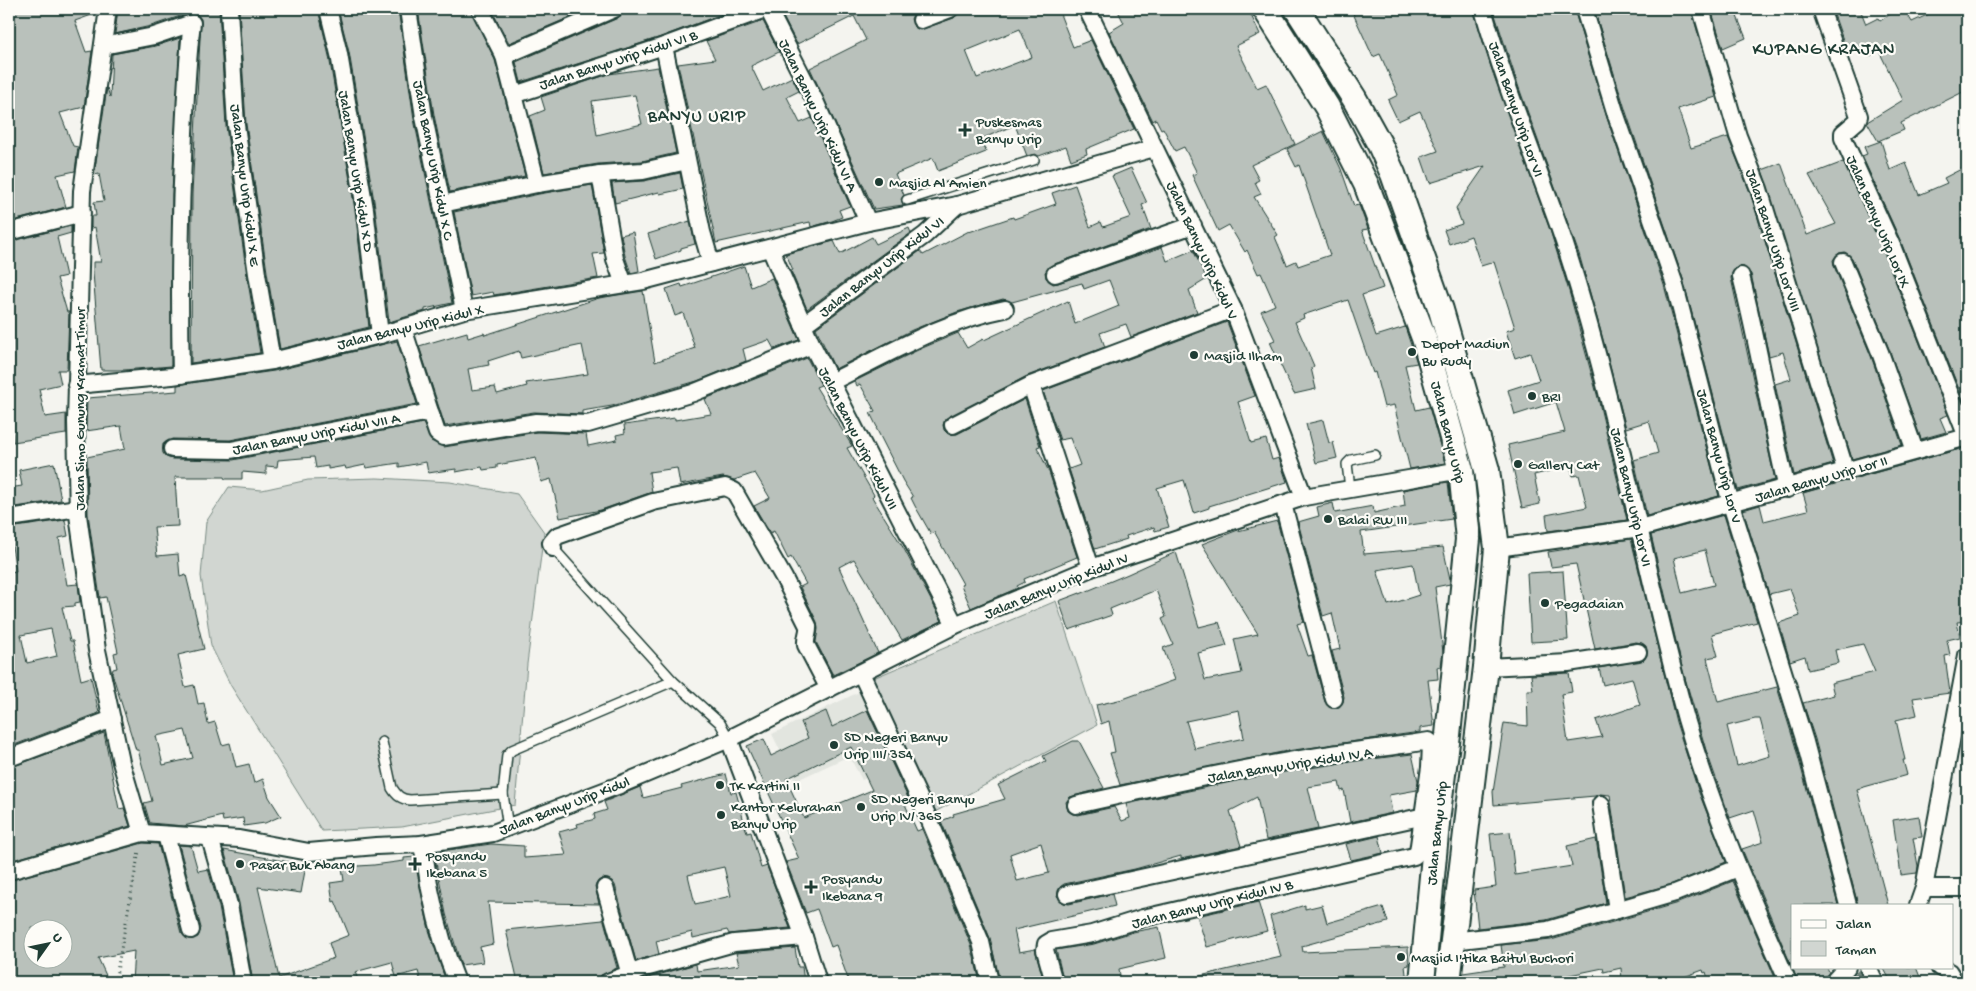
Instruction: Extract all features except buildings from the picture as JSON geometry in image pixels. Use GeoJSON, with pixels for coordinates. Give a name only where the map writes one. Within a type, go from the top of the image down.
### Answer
{"type":"FeatureCollection","features":[{"type":"Feature","properties":{"kind":"main road","name":"Jalan Banyu Urip"},"geometry":{"type":"LineString","coordinates":[[1265,9],[1327,107],[1366,184],[1424,338],[1461,470],[1468,539],[1448,735],[1431,814],[1422,982]]}},
{"type":"Feature","properties":{"kind":"main road","name":"Jalan Banyu Urip"},"geometry":{"type":"LineString","coordinates":[[1297,9],[1354,98],[1380,145],[1392,174],[1440,310],[1484,461],[1497,548],[1486,667],[1448,982]]}},
{"type":"Feature","properties":{"kind":"main road"},"geometry":{"type":"LineString","coordinates":[[1353,156],[1380,145]]}},
{"type":"Feature","properties":{"kind":"street","name":"Jalan Simo Gunung Kramat Timur"},"geometry":{"type":"LineString","coordinates":[[108,9],[82,191],[76,385],[78,508],[97,650],[121,762],[142,833]]}},
{"type":"Feature","properties":{"kind":"street","name":"Jalan Banyu Urip Kidul X E"},"geometry":{"type":"LineString","coordinates":[[229,9],[236,125],[256,274],[272,361]]}},
{"type":"Feature","properties":{"kind":"street","name":"Jalan Banyu Urip Kidul X D"},"geometry":{"type":"LineString","coordinates":[[328,9],[339,54],[365,209],[380,335]]}},
{"type":"Feature","properties":{"kind":"street","name":"Jalan Banyu Urip Kidul X C"},"geometry":{"type":"LineString","coordinates":[[408,9],[424,117],[464,310]]}},
{"type":"Feature","properties":{"kind":"street"},"geometry":{"type":"LineString","coordinates":[[480,9],[520,92],[537,184]]}},
{"type":"Feature","properties":{"kind":"street"},"geometry":{"type":"LineString","coordinates":[[504,56],[614,9]]}},
{"type":"Feature","properties":{"kind":"street","name":"Jalan Banyu Urip Kidul VI B"},"geometry":{"type":"LineString","coordinates":[[520,92],[664,46],[767,9]]}},
{"type":"Feature","properties":{"kind":"street","name":"Jalan Banyu Urip Kidul VI A"},"geometry":{"type":"LineString","coordinates":[[767,9],[815,101],[868,222]]}},
{"type":"Feature","properties":{"kind":"street"},"geometry":{"type":"LineString","coordinates":[[921,20],[950,9]]}},
{"type":"Feature","properties":{"kind":"street","name":"Jalan Banyu Urip Kidul V"},"geometry":{"type":"LineString","coordinates":[[1087,9],[1233,310],[1304,497]]}},
{"type":"Feature","properties":{"kind":"street","name":"Jalan Banyu Urip Lor VI"},"geometry":{"type":"LineString","coordinates":[[1483,9],[1497,58],[1562,238],[1596,350],[1640,528],[1660,620],[1687,722],[1738,868],[1788,982]]}},
{"type":"Feature","properties":{"kind":"street","name":"Jalan Banyu Urip Lor V"},"geometry":{"type":"LineString","coordinates":[[1584,9],[1616,115],[1674,282],[1731,504],[1804,742],[1848,904]]}},
{"type":"Feature","properties":{"kind":"street","name":"Jalan Banyu Urip Lor VIII"},"geometry":{"type":"LineString","coordinates":[[1701,9],[1738,136],[1759,189],[1846,472]]}},
{"type":"Feature","properties":{"kind":"street","name":"Jalan Banyu Urip Lor IX"},"geometry":{"type":"LineString","coordinates":[[1821,9],[1858,116],[1857,121],[1843,133],[1843,138],[1892,246],[1967,437]]}},
{"type":"Feature","properties":{"kind":"street"},"geometry":{"type":"LineString","coordinates":[[103,46],[154,36],[194,16]]}},
{"type":"Feature","properties":{"kind":"street"},"geometry":{"type":"LineString","coordinates":[[181,375],[179,286],[181,196],[186,72],[194,16]]}},
{"type":"Feature","properties":{"kind":"street"},"geometry":{"type":"LineString","coordinates":[[664,46],[702,232],[711,263]]}},
{"type":"Feature","properties":{"kind":"street","name":"Jalan Banyu Urip Kidul VI"},"geometry":{"type":"LineString","coordinates":[[770,248],[966,194],[1154,148]]}},
{"type":"Feature","properties":{"kind":"street"},"geometry":{"type":"LineString","coordinates":[[442,204],[537,184],[600,174],[643,170],[687,161]]}},
{"type":"Feature","properties":{"kind":"street"},"geometry":{"type":"LineString","coordinates":[[600,174],[615,258],[624,284]]}},
{"type":"Feature","properties":{"kind":"street","name":"Jalan Banyu Urip Kidul VI"},"geometry":{"type":"LineString","coordinates":[[803,325],[910,247],[966,194]]}},
{"type":"Feature","properties":{"kind":"street"},"geometry":{"type":"LineString","coordinates":[[9,232],[82,213]]}},
{"type":"Feature","properties":{"kind":"street"},"geometry":{"type":"LineString","coordinates":[[1055,274],[1193,225]]}},
{"type":"Feature","properties":{"kind":"street","name":"Jalan Banyu Urip Kidul X"},"geometry":{"type":"LineString","coordinates":[[76,385],[181,375],[272,361],[380,335],[464,310],[643,281],[770,248]]}},
{"type":"Feature","properties":{"kind":"street","name":"Jalan Banyu Urip Kidul VII"},"geometry":{"type":"LineString","coordinates":[[770,248],[812,345],[955,626]]}},
{"type":"Feature","properties":{"kind":"street"},"geometry":{"type":"LineString","coordinates":[[1843,262],[1880,352],[1915,451]]}},
{"type":"Feature","properties":{"kind":"street"},"geometry":{"type":"LineString","coordinates":[[1741,276],[1751,316],[1768,409],[1787,489]]}},
{"type":"Feature","properties":{"kind":"street"},"geometry":{"type":"LineString","coordinates":[[831,382],[932,332],[984,313],[1005,309]]}},
{"type":"Feature","properties":{"kind":"street"},"geometry":{"type":"LineString","coordinates":[[953,425],[1031,385],[1233,310]]}},
{"type":"Feature","properties":{"kind":"street"},"geometry":{"type":"LineString","coordinates":[[403,328],[437,433],[443,437],[536,422],[588,424],[692,393],[812,345]]}},
{"type":"Feature","properties":{"kind":"street"},"geometry":{"type":"LineString","coordinates":[[1031,385],[1091,568]]}},
{"type":"Feature","properties":{"kind":"street","name":"Jalan Banyu Urip Kidul VII A"},"geometry":{"type":"LineString","coordinates":[[172,449],[231,450],[430,412]]}},
{"type":"Feature","properties":{"kind":"street","name":"Jalan Banyu Urip Lor II"},"geometry":{"type":"LineString","coordinates":[[1497,548],[1640,528],[1787,489],[1967,437]]}},
{"type":"Feature","properties":{"kind":"street","name":"Jalan Banyu Urip Kidul IV"},"geometry":{"type":"LineString","coordinates":[[729,739],[955,626],[1091,568],[1237,521],[1304,497],[1461,470]]}},
{"type":"Feature","properties":{"kind":"street"},"geometry":{"type":"LineString","coordinates":[[553,548],[551,543],[557,536],[653,502],[725,487],[734,491],[784,578],[808,626],[805,638],[806,645],[829,688]]}},
{"type":"Feature","properties":{"kind":"street"},"geometry":{"type":"LineString","coordinates":[[1283,504],[1334,699]]}},
{"type":"Feature","properties":{"kind":"street"},"geometry":{"type":"LineString","coordinates":[[9,518],[78,508]]}},
{"type":"Feature","properties":{"kind":"street"},"geometry":{"type":"LineString","coordinates":[[1486,667],[1568,663],[1638,652]]}},
{"type":"Feature","properties":{"kind":"street"},"geometry":{"type":"LineString","coordinates":[[1918,904],[1924,888],[1967,655]]}},
{"type":"Feature","properties":{"kind":"street"},"geometry":{"type":"LineString","coordinates":[[861,673],[933,828],[981,942],[990,982]]}},
{"type":"Feature","properties":{"kind":"street"},"geometry":{"type":"LineString","coordinates":[[9,758],[112,719]]}},
{"type":"Feature","properties":{"kind":"street"},"geometry":{"type":"LineString","coordinates":[[729,739],[804,937],[818,982]]}},
{"type":"Feature","properties":{"kind":"street","name":"Jalan Banyu Urip Kidul"},"geometry":{"type":"LineString","coordinates":[[9,871],[142,833],[239,839],[308,852],[421,844],[493,832],[617,786],[729,739]]}},
{"type":"Feature","properties":{"kind":"street","name":"Jalan Banyu Urip Kidul IV A"},"geometry":{"type":"LineString","coordinates":[[1076,805],[1240,770],[1321,756],[1429,741],[1431,743],[1431,814],[1416,855]]}},
{"type":"Feature","properties":{"kind":"street"},"geometry":{"type":"LineString","coordinates":[[1601,804],[1617,910]]}},
{"type":"Feature","properties":{"kind":"street"},"geometry":{"type":"LineString","coordinates":[[1067,894],[1431,814]]}},
{"type":"Feature","properties":{"kind":"street"},"geometry":{"type":"LineString","coordinates":[[166,835],[191,930]]}},
{"type":"Feature","properties":{"kind":"street"},"geometry":{"type":"LineString","coordinates":[[210,838],[229,904],[243,982]]}},
{"type":"Feature","properties":{"kind":"street"},"geometry":{"type":"LineString","coordinates":[[421,844],[426,860],[430,892],[443,948],[456,982]]}},
{"type":"Feature","properties":{"kind":"street","name":"Jalan Banyu Urip Kidul IV B"},"geometry":{"type":"LineString","coordinates":[[1054,982],[1045,950],[1046,944],[1051,941],[1092,934],[1143,918],[1416,855]]}},
{"type":"Feature","properties":{"kind":"street"},"geometry":{"type":"LineString","coordinates":[[1452,941],[1548,930],[1675,893],[1738,868]]}},
{"type":"Feature","properties":{"kind":"street"},"geometry":{"type":"LineString","coordinates":[[605,888],[631,978]]}},
{"type":"Feature","properties":{"kind":"street"},"geometry":{"type":"LineString","coordinates":[[1924,888],[1967,888]]}},
{"type":"Feature","properties":{"kind":"street"},"geometry":{"type":"LineString","coordinates":[[608,982],[631,978],[734,943],[804,937]]}},
{"type":"Feature","properties":{"kind":"street"},"geometry":{"type":"LineString","coordinates":[[1833,982],[1846,968]]}},
{"type":"Feature","properties":{"kind":"street"},"geometry":{"type":"LineString","coordinates":[[1941,968],[1949,972],[1955,982]]}},
{"type":"Feature","properties":{"kind":"lane"},"geometry":{"type":"LineString","coordinates":[[907,200],[966,194],[1034,160]]}},
{"type":"Feature","properties":{"kind":"lane"},"geometry":{"type":"LineString","coordinates":[[1350,488],[1348,464],[1351,460],[1374,455]]}},
{"type":"Feature","properties":{"kind":"lane"},"geometry":{"type":"LineString","coordinates":[[553,548],[673,681],[720,723],[729,739]]}},
{"type":"Feature","properties":{"kind":"lane"},"geometry":{"type":"LineString","coordinates":[[508,828],[503,794],[507,755],[512,750],[673,681]]}},
{"type":"Feature","properties":{"kind":"lane"},"geometry":{"type":"LineString","coordinates":[[382,742],[392,788],[396,795],[403,799],[503,794]]}},
{"type":"Feature","properties":{"kind":"path"},"geometry":{"type":"LineString","coordinates":[[115,982],[142,833]]}},
{"type":"Feature","properties":{"kind":"shaded area","name":"SD Negeri Banyu Urip III/ 354"},"geometry":{"type":"Polygon","coordinates":[[[863,690],[899,762],[862,780],[849,756],[795,781],[772,734],[863,690]]]}},
{"type":"Feature","properties":{"kind":"green space"},"geometry":{"type":"Polygon","coordinates":[[[377,478],[450,482],[517,494],[544,532],[527,664],[515,805],[402,827],[322,831],[231,686],[211,646],[201,576],[206,522],[229,487],[262,490],[308,480],[377,478]]]}},
{"type":"Feature","properties":{"kind":"green space"},"geometry":{"type":"Polygon","coordinates":[[[1056,601],[1097,725],[933,813],[871,679],[1056,601]]]}},
{"type":"Feature","properties":{"kind":"waterway"},"geometry":{"type":"LineString","coordinates":[[1963,653],[1967,632]]}},
{"type":"Feature","properties":{"kind":"waterway"},"geometry":{"type":"LineString","coordinates":[[1849,982],[1865,968]]}},
{"type":"Feature","properties":{"kind":"place","name":"Puskesmas Banyu Urip"},"geometry":{"type":"Point","coordinates":[965,130]}},
{"type":"Feature","properties":{"kind":"place","name":"Masjid Al Amien"},"geometry":{"type":"Point","coordinates":[879,182]}},
{"type":"Feature","properties":{"kind":"place","name":"Depot Madiun Bu Rudy"},"geometry":{"type":"Point","coordinates":[1412,352]}},
{"type":"Feature","properties":{"kind":"place","name":"Masjid Ilham"},"geometry":{"type":"Point","coordinates":[1194,355]}},
{"type":"Feature","properties":{"kind":"place","name":"BRI"},"geometry":{"type":"Point","coordinates":[1532,396]}},
{"type":"Feature","properties":{"kind":"place","name":"Gallery Cat"},"geometry":{"type":"Point","coordinates":[1518,464]}},
{"type":"Feature","properties":{"kind":"place","name":"Balai RW III"},"geometry":{"type":"Point","coordinates":[1328,519]}},
{"type":"Feature","properties":{"kind":"place","name":"Pegadaian"},"geometry":{"type":"Point","coordinates":[1545,603]}},
{"type":"Feature","properties":{"kind":"place","name":"SD Negeri Banyu Urip III/ 354"},"geometry":{"type":"Point","coordinates":[834,745]}},
{"type":"Feature","properties":{"kind":"place","name":"TK Kartini II"},"geometry":{"type":"Point","coordinates":[720,785]}},
{"type":"Feature","properties":{"kind":"place","name":"SD Negeri Banyu Urip IV/ 365"},"geometry":{"type":"Point","coordinates":[861,807]}},
{"type":"Feature","properties":{"kind":"place","name":"Kantor Kelurahan Banyu Urip"},"geometry":{"type":"Point","coordinates":[721,815]}},
{"type":"Feature","properties":{"kind":"place","name":"Pasar Buk Abang"},"geometry":{"type":"Point","coordinates":[240,864]}},
{"type":"Feature","properties":{"kind":"place","name":"Posyandu Ikebana 5"},"geometry":{"type":"Point","coordinates":[415,864]}},
{"type":"Feature","properties":{"kind":"place","name":"Posyandu Ikebana 9"},"geometry":{"type":"Point","coordinates":[811,887]}},
{"type":"Feature","properties":{"kind":"place","name":"Masjid I'tika Baitul Buchori"},"geometry":{"type":"Point","coordinates":[1401,957]}},
{"type":"Feature","properties":{"kind":"district","name":"KUPANG KRAJAN"},"geometry":{"type":"Point","coordinates":[1824,48]}},
{"type":"Feature","properties":{"kind":"district","name":"BANYU URIP"},"geometry":{"type":"Point","coordinates":[697,115]}}]}
